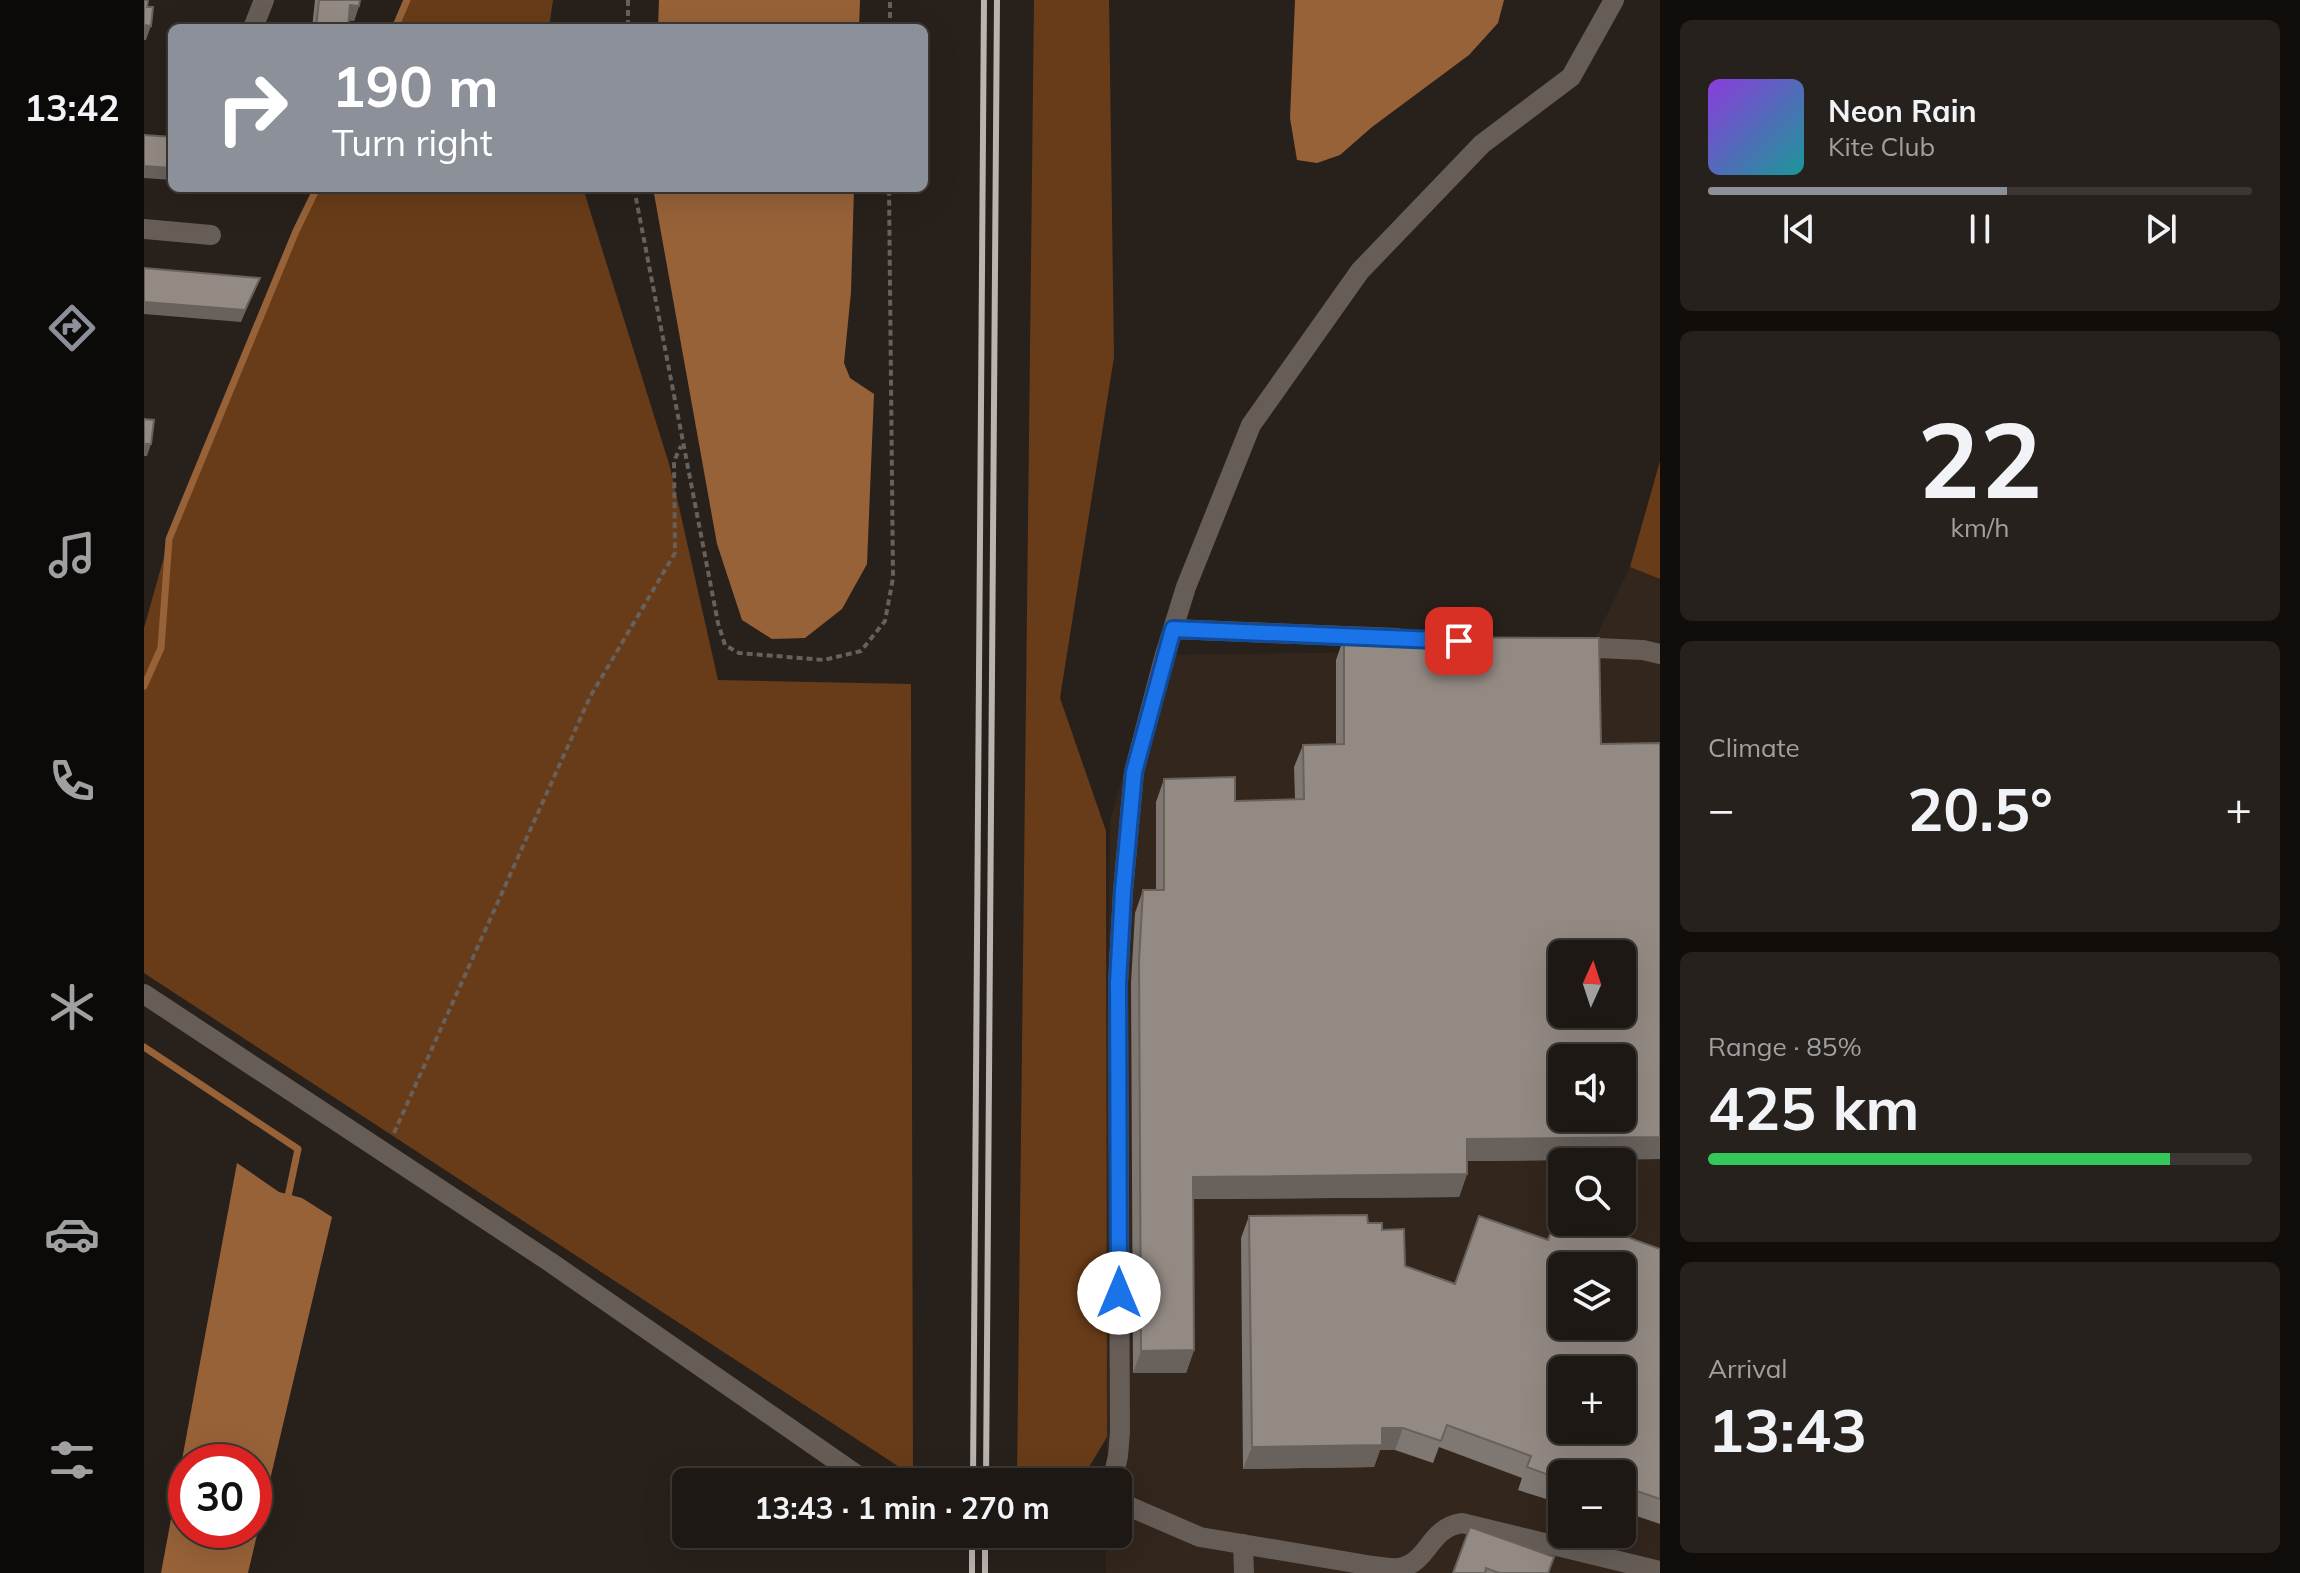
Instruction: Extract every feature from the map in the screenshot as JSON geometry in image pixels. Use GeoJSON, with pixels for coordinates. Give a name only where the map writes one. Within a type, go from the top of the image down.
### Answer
{"type":"FeatureCollection","features":[{"type":"Feature","properties":{"kind":"street"},"geometry":{"type":"LineString","coordinates":[[255,24],[264,0]]}},
{"type":"Feature","properties":{"kind":"street"},"geometry":{"type":"LineString","coordinates":[[1115,1468],[1120,1432],[1118,983],[1123,891],[1134,772],[1186,587],[1251,425],[1360,271],[1482,144],[1571,77],[1614,0]]}},
{"type":"Feature","properties":{"kind":"street"},"geometry":{"type":"LineString","coordinates":[[144,229],[211,235]]}},
{"type":"Feature","properties":{"kind":"street"},"geometry":{"type":"LineString","coordinates":[[1173,629],[1421,640]]}},
{"type":"Feature","properties":{"kind":"street"},"geometry":{"type":"LineString","coordinates":[[1548,646],[1643,650],[1660,654]]}},
{"type":"Feature","properties":{"kind":"street"},"geometry":{"type":"LineString","coordinates":[[144,994],[386,1151],[847,1468]]}},
{"type":"Feature","properties":{"kind":"street"},"geometry":{"type":"LineString","coordinates":[[1132,1508],[1200,1537],[1373,1566],[1400,1568],[1416,1561],[1448,1525],[1462,1523],[1660,1571]]}},
{"type":"Feature","properties":{"kind":"street"},"geometry":{"type":"LineString","coordinates":[[1243,1544],[1244,1573]]}},
{"type":"Feature","properties":{"kind":"path"},"geometry":{"type":"LineString","coordinates":[[628,0],[628,24]]}},
{"type":"Feature","properties":{"kind":"path"},"geometry":{"type":"LineString","coordinates":[[890,0],[890,24]]}},
{"type":"Feature","properties":{"kind":"path"},"geometry":{"type":"LineString","coordinates":[[635,192],[682,444],[725,645],[739,653],[824,660],[861,651],[885,621],[893,578],[889,192]]}},
{"type":"Feature","properties":{"kind":"path"},"geometry":{"type":"LineString","coordinates":[[386,1151],[590,697],[675,553],[674,461],[682,444]]}},
{"type":"Feature","properties":{"kind":"shaded area"},"geometry":{"type":"Polygon","coordinates":[[[407,0],[553,0],[550,24],[397,24],[407,0]]]}},
{"type":"Feature","properties":{"kind":"shaded area"},"geometry":{"type":"Polygon","coordinates":[[[659,0],[860,0],[859,24],[658,24],[659,0]]]}},
{"type":"Feature","properties":{"kind":"shaded area"},"geometry":{"type":"Polygon","coordinates":[[[1034,0],[1109,0],[1114,357],[1060,698],[1106,831],[1107,1437],[1088,1468],[1017,1468],[1034,0]]]}},
{"type":"Feature","properties":{"kind":"shaded area"},"geometry":{"type":"Polygon","coordinates":[[[1295,0],[1504,0],[1498,23],[1469,55],[1372,127],[1340,155],[1317,163],[1297,160],[1290,118],[1295,0]]]}},
{"type":"Feature","properties":{"kind":"shaded area"},"geometry":{"type":"Polygon","coordinates":[[[315,192],[584,192],[670,467],[718,680],[911,684],[913,1468],[901,1468],[144,973],[144,628],[169,539],[296,231],[315,192]]]}},
{"type":"Feature","properties":{"kind":"shaded area"},"geometry":{"type":"Polygon","coordinates":[[[654,192],[854,192],[851,292],[844,363],[850,378],[874,394],[867,564],[842,609],[805,638],[772,639],[742,620],[717,544],[654,192]]]}},
{"type":"Feature","properties":{"kind":"shaded area"},"geometry":{"type":"Polygon","coordinates":[[[1660,461],[1660,579],[1630,567],[1660,461]]]}},
{"type":"Feature","properties":{"kind":"shaded area"},"geometry":{"type":"Polygon","coordinates":[[[1630,567],[1660,579],[1660,1573],[1106,1573],[1106,1548],[1132,1548],[1132,1468],[1107,1468],[1106,1074],[1110,821],[1156,655],[1590,649],[1630,567]]]}},
{"type":"Feature","properties":{"kind":"shaded area"},"geometry":{"type":"Polygon","coordinates":[[[237,1163],[279,1192],[302,1198],[332,1217],[272,1471],[272,1444],[185,1444],[237,1163]]]}},
{"type":"Feature","properties":{"kind":"shaded area"},"geometry":{"type":"Polygon","coordinates":[[[168,1535],[168,1548],[254,1548],[248,1573],[161,1573],[168,1535]]]}},
{"type":"Feature","properties":{"kind":"building"},"geometry":{"type":"Polygon","coordinates":[[[144,0],[148,0],[147,7],[153,7],[151,26],[144,25],[144,0]]]}},
{"type":"Feature","properties":{"kind":"building"},"geometry":{"type":"Polygon","coordinates":[[[319,0],[360,0],[359,6],[350,5],[348,24],[316,24],[319,0]]]}},
{"type":"Feature","properties":{"kind":"building"},"geometry":{"type":"Polygon","coordinates":[[[144,135],[168,137],[168,168],[144,166],[144,135]]]}},
{"type":"Feature","properties":{"kind":"building"},"geometry":{"type":"Polygon","coordinates":[[[144,268],[260,278],[245,310],[144,302],[144,268]]]}},
{"type":"Feature","properties":{"kind":"building"},"geometry":{"type":"Polygon","coordinates":[[[144,419],[154,420],[151,444],[144,444],[144,419]]]}},
{"type":"Feature","properties":{"kind":"building"},"geometry":{"type":"Polygon","coordinates":[[[1344,637],[1599,638],[1601,744],[1660,743],[1660,1137],[1467,1139],[1467,1174],[1193,1177],[1194,1350],[1141,1351],[1139,961],[1143,890],[1164,890],[1164,779],[1235,777],[1235,801],[1304,799],[1303,745],[1344,744],[1344,637]]]}},
{"type":"Feature","properties":{"kind":"building"},"geometry":{"type":"Polygon","coordinates":[[[1367,1215],[1368,1223],[1382,1223],[1382,1230],[1404,1229],[1405,1266],[1455,1284],[1479,1216],[1548,1240],[1549,1236],[1624,1236],[1660,1249],[1660,1499],[1636,1491],[1636,1460],[1548,1460],[1548,1475],[1527,1467],[1531,1456],[1447,1425],[1441,1441],[1403,1428],[1382,1428],[1382,1445],[1252,1447],[1249,1216],[1367,1215]]]}},
{"type":"Feature","properties":{"kind":"building"},"geometry":{"type":"Polygon","coordinates":[[[1470,1527],[1554,1557],[1548,1573],[1499,1573],[1486,1568],[1485,1573],[1453,1573],[1470,1527]]]}},
{"type":"Feature","properties":{"kind":"waterway"},"geometry":{"type":"LineString","coordinates":[[397,24],[407,0]]}},
{"type":"Feature","properties":{"kind":"waterway"},"geometry":{"type":"LineString","coordinates":[[144,686],[161,648],[169,539],[296,231],[315,192]]}},
{"type":"Feature","properties":{"kind":"waterway"},"geometry":{"type":"LineString","coordinates":[[144,1047],[298,1149],[287,1201]]}},
{"type":"Feature","properties":{"kind":"railway"},"geometry":{"type":"LineString","coordinates":[[973,1468],[984,0]]}},
{"type":"Feature","properties":{"kind":"railway"},"geometry":{"type":"LineString","coordinates":[[986,1468],[997,0]]}},
{"type":"Feature","properties":{"kind":"railway"},"geometry":{"type":"LineString","coordinates":[[972,1548],[972,1573]]}},
{"type":"Feature","properties":{"kind":"railway"},"geometry":{"type":"LineString","coordinates":[[985,1548],[985,1573]]}},
{"type":"Feature","properties":{"kind":"route"},"geometry":{"type":"LineString","coordinates":[[1119,1293],[1118,983],[1123,891],[1134,772],[1173,629],[1459,641]]}}]}
